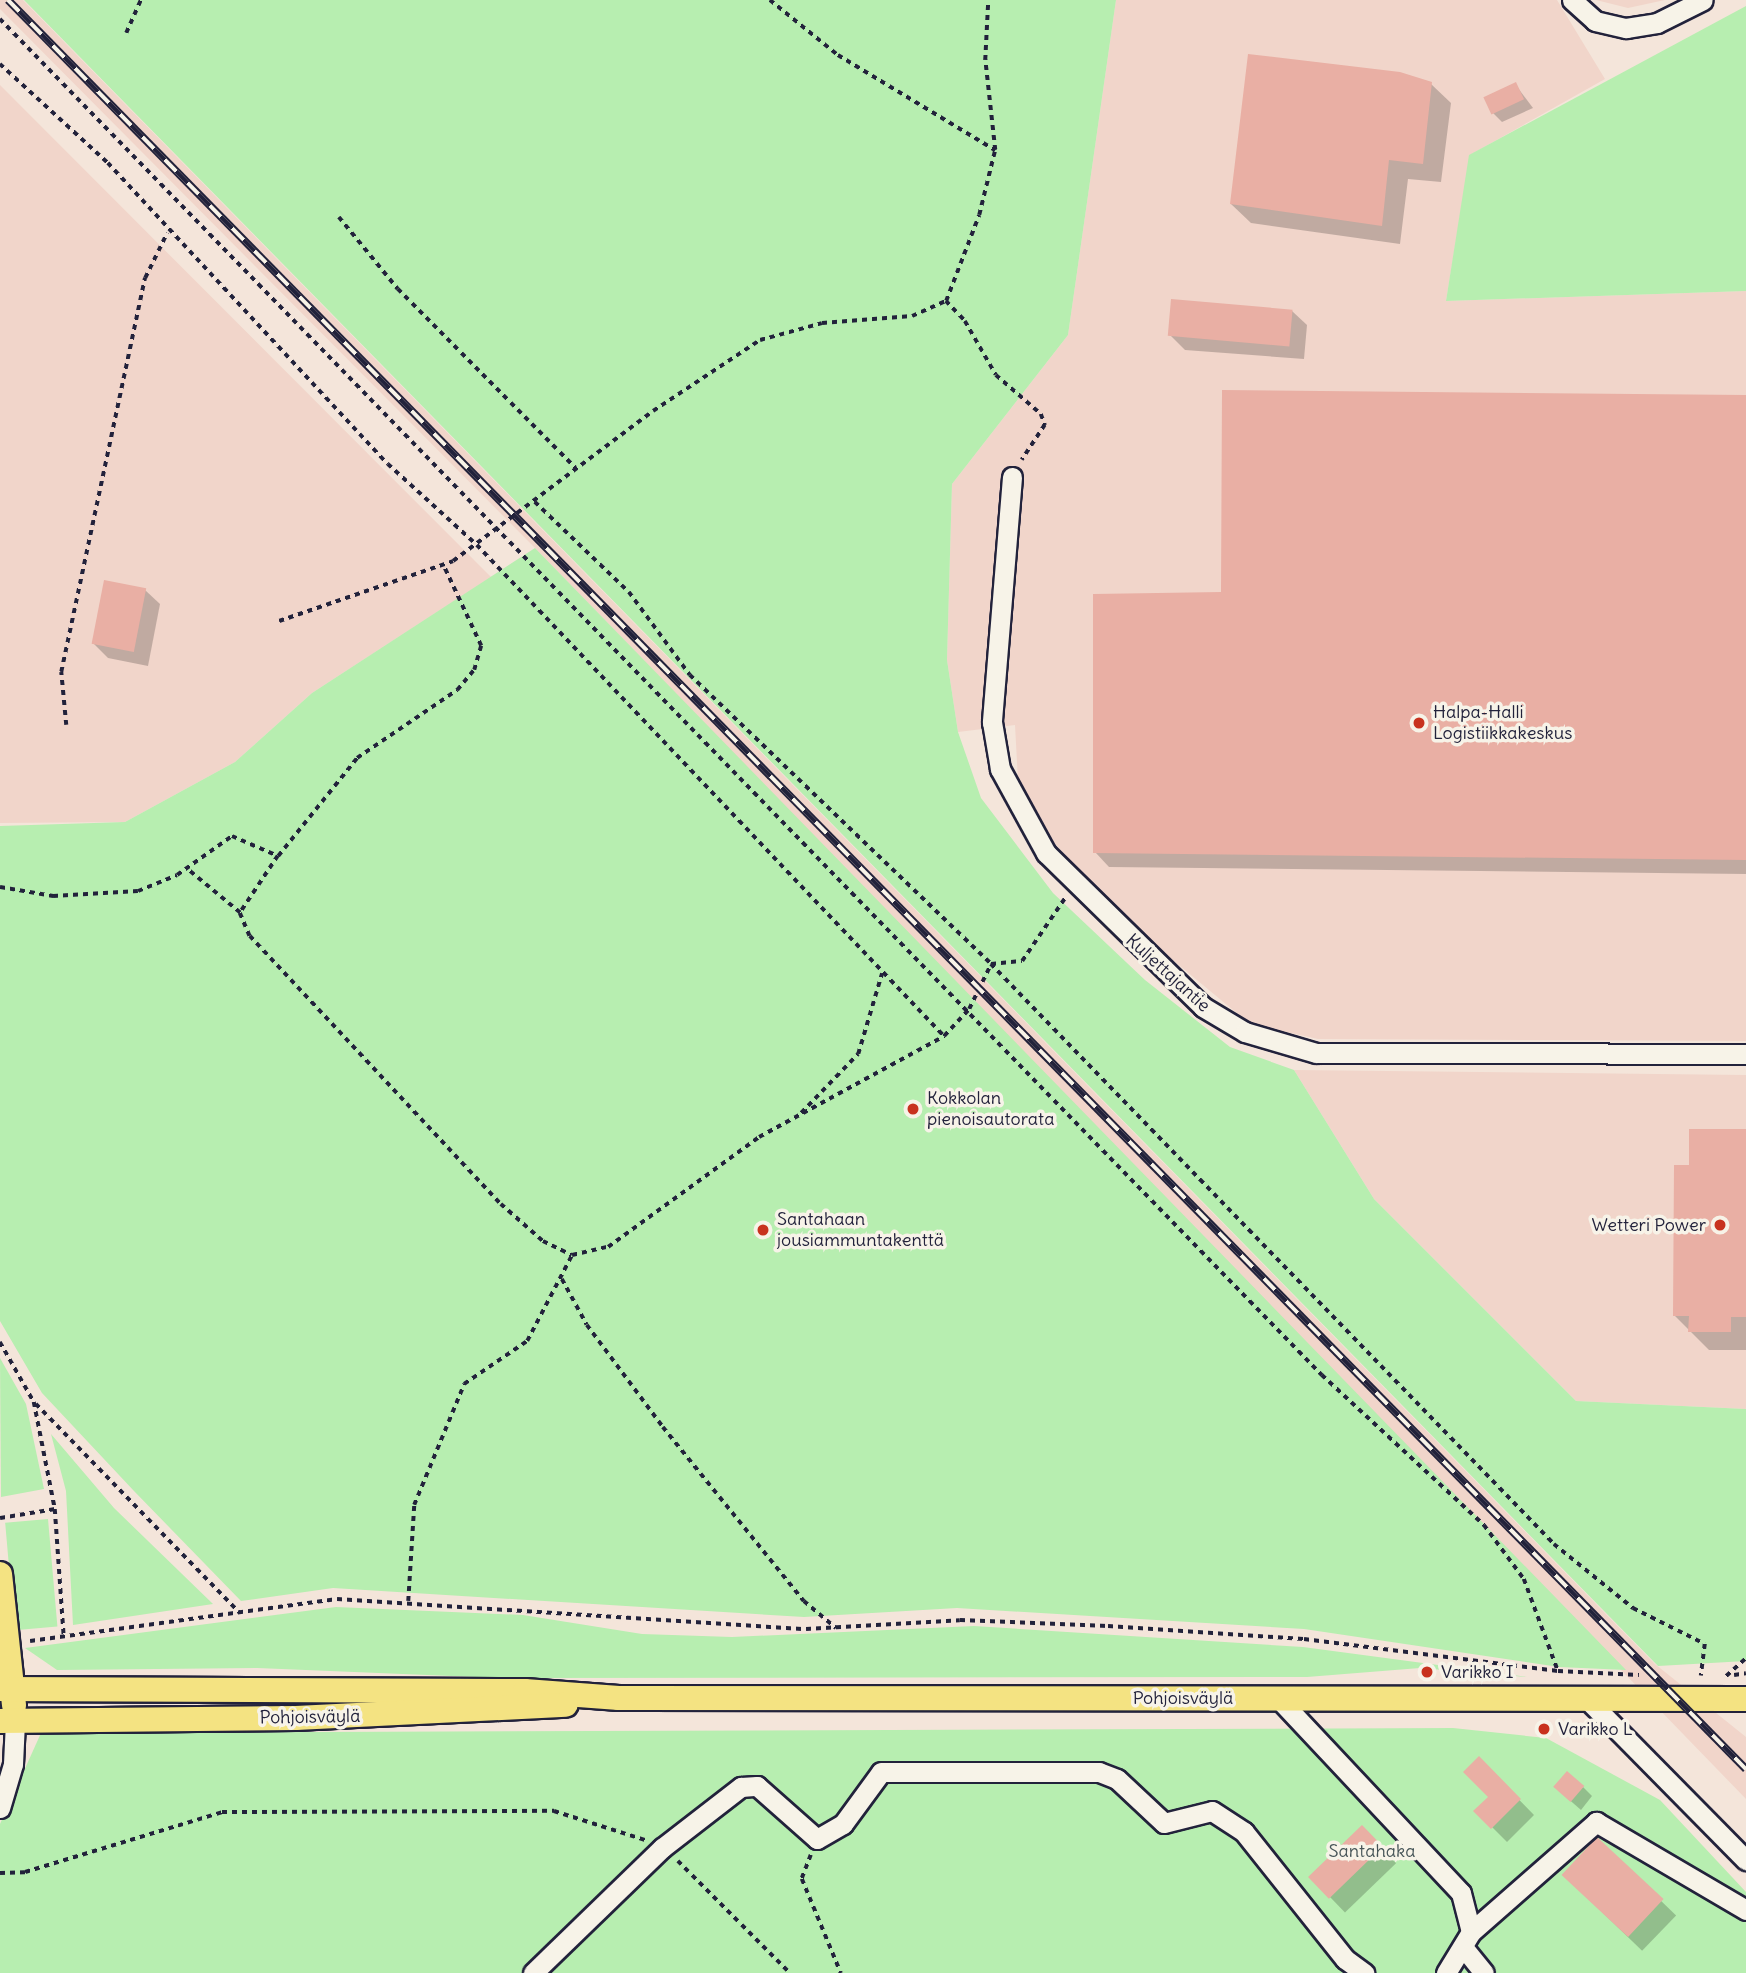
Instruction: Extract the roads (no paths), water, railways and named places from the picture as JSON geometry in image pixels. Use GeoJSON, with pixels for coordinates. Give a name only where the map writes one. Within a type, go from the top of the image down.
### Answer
{"type":"FeatureCollection","features":[{"type":"Feature","properties":{"kind":"main road"},"geometry":{"type":"LineString","coordinates":[[0,1574],[10,1642],[8,1721]]}},
{"type":"Feature","properties":{"kind":"main road","name":"Pohjoisväylä"},"geometry":{"type":"LineString","coordinates":[[7,1689],[525,1691],[619,1698],[1746,1699]]}},
{"type":"Feature","properties":{"kind":"main road","name":"Pohjoisväylä"},"geometry":{"type":"LineString","coordinates":[[8,1721],[509,1711],[619,1698]]}},
{"type":"Feature","properties":{"kind":"street"},"geometry":{"type":"LineString","coordinates":[[1572,0],[1595,21],[1626,28],[1657,23],[1703,0]]}},
{"type":"Feature","properties":{"kind":"street","name":"Kuljettajantie"},"geometry":{"type":"LineString","coordinates":[[1012,477],[992,722],[1010,797],[1078,887],[1203,1007],[1245,1032],[1288,1047],[1408,1055],[1746,1054]]}},
{"type":"Feature","properties":{"kind":"street"},"geometry":{"type":"LineString","coordinates":[[1278,1698],[1461,1893],[1467,1939],[1484,1973]]}},
{"type":"Feature","properties":{"kind":"street"},"geometry":{"type":"LineString","coordinates":[[1588,1700],[1746,1860]]}},
{"type":"Feature","properties":{"kind":"street"},"geometry":{"type":"LineString","coordinates":[[0,1808],[13,1764],[8,1721]]}},
{"type":"Feature","properties":{"kind":"street"},"geometry":{"type":"LineString","coordinates":[[533,1973],[662,1848],[741,1787],[757,1786],[817,1839],[843,1824],[881,1772],[1098,1772],[1117,1779],[1164,1823],[1212,1811],[1244,1832],[1345,1959],[1364,1973]]}},
{"type":"Feature","properties":{"kind":"street"},"geometry":{"type":"LineString","coordinates":[[1446,1973],[1467,1939],[1596,1822],[1618,1841],[1746,1910]]}},
{"type":"Feature","properties":{"kind":"railway"},"geometry":{"type":"LineString","coordinates":[[8,0],[1746,1769]]}},
{"type":"Feature","properties":{"kind":"place","name":"Halpa-Halli Logistiikkakeskus"},"geometry":{"type":"Point","coordinates":[1419,723]}},
{"type":"Feature","properties":{"kind":"place","name":"Kokkolan pienoisautorata"},"geometry":{"type":"Point","coordinates":[913,1109]}},
{"type":"Feature","properties":{"kind":"place","name":"Wetteri Power"},"geometry":{"type":"Point","coordinates":[1720,1225]}},
{"type":"Feature","properties":{"kind":"place","name":"Santahaan jousiammuntakenttä"},"geometry":{"type":"Point","coordinates":[763,1230]}},
{"type":"Feature","properties":{"kind":"place","name":"Varikko I"},"geometry":{"type":"Point","coordinates":[1427,1672]}},
{"type":"Feature","properties":{"kind":"place","name":"Varikko L"},"geometry":{"type":"Point","coordinates":[1544,1729]}},
{"type":"Feature","properties":{"kind":"park label","name":"Santahaka"},"geometry":{"type":"Point","coordinates":[1372,1851]}}]}
